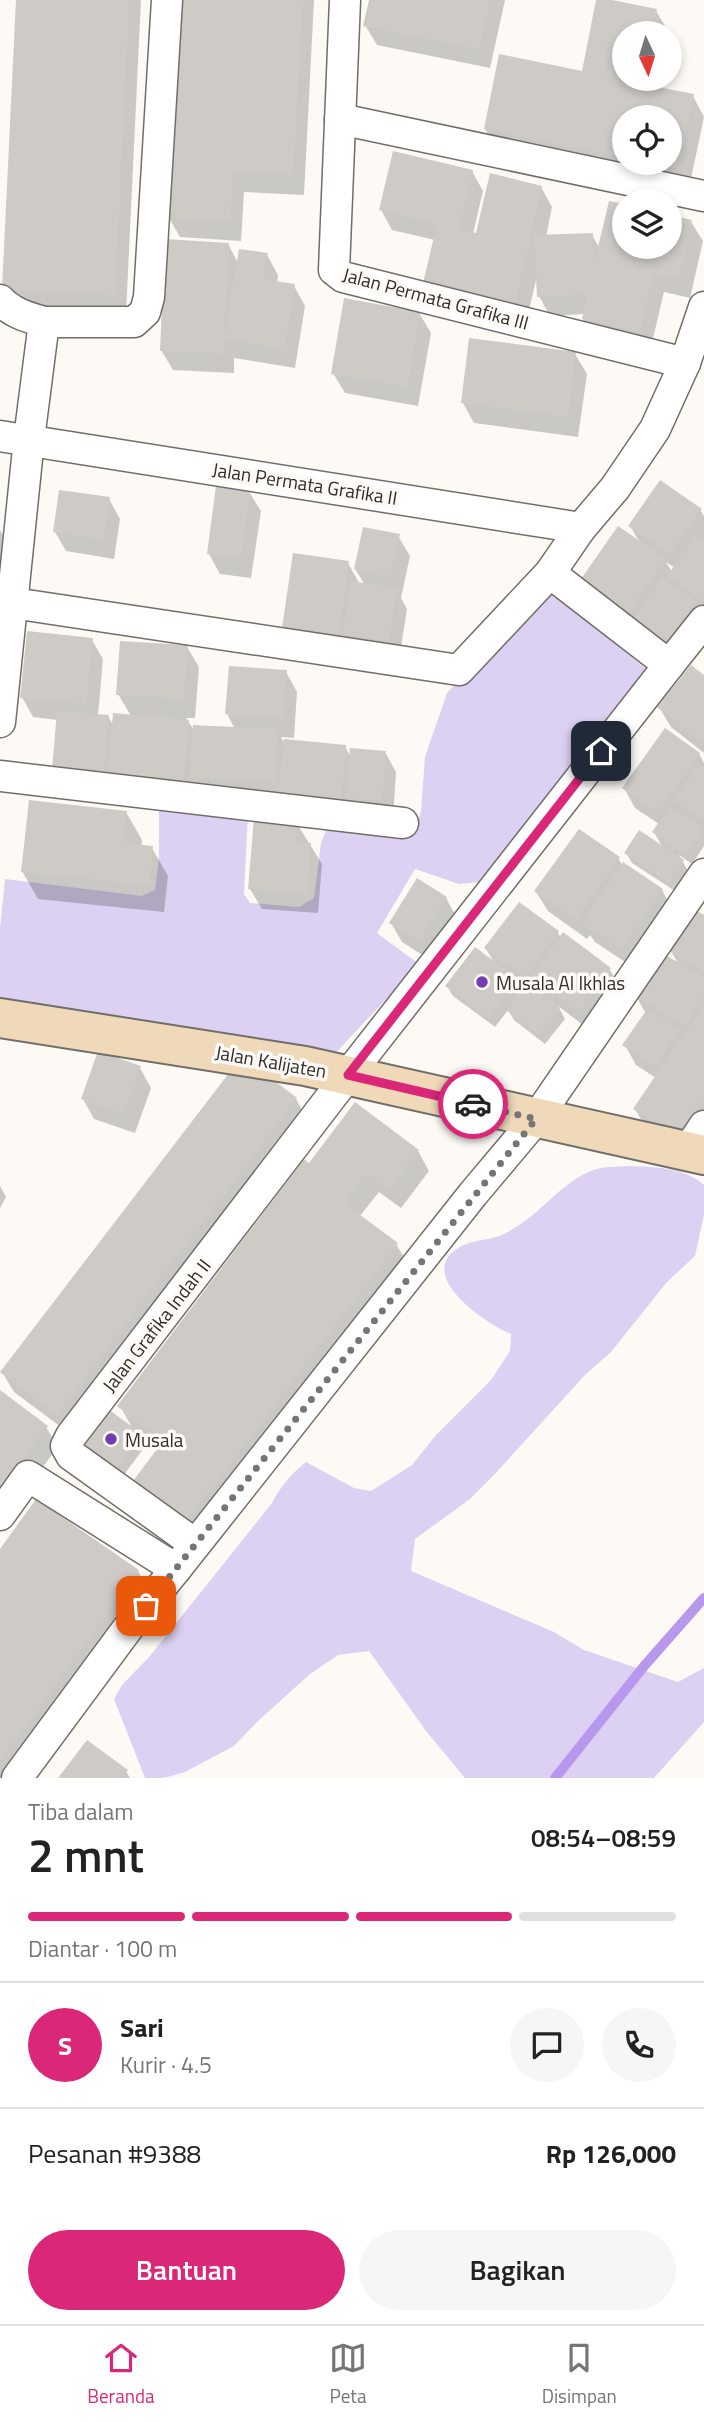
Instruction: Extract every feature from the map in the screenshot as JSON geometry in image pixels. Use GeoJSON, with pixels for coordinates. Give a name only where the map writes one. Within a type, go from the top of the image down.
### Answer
{"type":"FeatureCollection","features":[{"type":"Feature","properties":{"kind":"street"},"geometry":{"type":"LineString","coordinates":[[0,300],[23,317],[44,322],[134,322],[145,312],[149,297],[167,0]]}},
{"type":"Feature","properties":{"kind":"street","name":"Jalan Permata Grafika III"},"geometry":{"type":"LineString","coordinates":[[345,0],[334,270],[343,277],[685,363]]}},
{"type":"Feature","properties":{"kind":"street"},"geometry":{"type":"LineString","coordinates":[[340,119],[704,196]]}},
{"type":"Feature","properties":{"kind":"street"},"geometry":{"type":"LineString","coordinates":[[6,602],[459,670],[550,573],[656,429],[685,363],[704,307]]}},
{"type":"Feature","properties":{"kind":"street"},"geometry":{"type":"LineString","coordinates":[[0,722],[15,437],[44,322]]}},
{"type":"Feature","properties":{"kind":"street","name":"Jalan Permata Grafika II"},"geometry":{"type":"LineString","coordinates":[[15,437],[581,528]]}},
{"type":"Feature","properties":{"kind":"street"},"geometry":{"type":"LineString","coordinates":[[550,573],[669,665]]}},
{"type":"Feature","properties":{"kind":"street"},"geometry":{"type":"LineString","coordinates":[[348,1075],[704,621]]}},
{"type":"Feature","properties":{"kind":"street"},"geometry":{"type":"LineString","coordinates":[[0,776],[403,823]]}},
{"type":"Feature","properties":{"kind":"street"},"geometry":{"type":"LineString","coordinates":[[17,1778],[131,1624],[473,1194],[536,1119],[704,874]]}},
{"type":"Feature","properties":{"kind":"street","name":"Jalan Kalijaten"},"geometry":{"type":"LineString","coordinates":[[0,1017],[305,1066],[536,1119],[698,1144]]}},
{"type":"Feature","properties":{"kind":"street","name":"Jalan Grafika Indah II"},"geometry":{"type":"LineString","coordinates":[[195,1544],[71,1455],[66,1446],[348,1075]]}},
{"type":"Feature","properties":{"kind":"street"},"geometry":{"type":"LineString","coordinates":[[0,1515],[28,1476],[176,1569]]}},
{"type":"Feature","properties":{"kind":"shaded area"},"geometry":{"type":"Polygon","coordinates":[[[548,588],[647,670],[480,882],[459,884],[415,869],[377,933],[419,964],[330,1059],[0,1004],[0,929],[5,879],[142,896],[155,890],[159,856],[159,800],[248,813],[244,894],[250,903],[299,907],[314,898],[321,843],[330,820],[416,828],[421,811],[425,757],[447,693],[548,588]]]}},
{"type":"Feature","properties":{"kind":"shaded area"},"geometry":{"type":"Polygon","coordinates":[[[628,1166],[678,1171],[704,1185],[704,1215],[695,1256],[667,1282],[611,1352],[585,1375],[493,1476],[470,1499],[415,1539],[411,1571],[554,1632],[584,1650],[678,1682],[704,1668],[704,1722],[654,1778],[465,1778],[426,1731],[369,1651],[338,1655],[310,1674],[234,1746],[185,1772],[164,1778],[145,1778],[114,1699],[122,1685],[150,1656],[287,1481],[306,1462],[354,1488],[371,1491],[412,1465],[436,1435],[491,1380],[510,1351],[511,1334],[487,1321],[461,1300],[445,1275],[445,1262],[459,1247],[502,1235],[518,1226],[581,1176],[599,1168],[628,1166]]]}},
{"type":"Feature","properties":{"kind":"building"},"geometry":{"type":"Polygon","coordinates":[[[16,0],[129,0],[115,295],[2,289],[16,0]]]}},
{"type":"Feature","properties":{"kind":"building"},"geometry":{"type":"Polygon","coordinates":[[[179,0],[303,0],[293,175],[233,172],[230,222],[167,218],[179,0]]]}},
{"type":"Feature","properties":{"kind":"building"},"geometry":{"type":"Polygon","coordinates":[[[369,0],[490,0],[479,49],[363,26],[369,0]]]}},
{"type":"Feature","properties":{"kind":"building"},"geometry":{"type":"Polygon","coordinates":[[[596,0],[612,0],[657,9],[654,21],[612,21],[612,91],[678,91],[694,94],[682,150],[682,105],[612,105],[612,155],[484,129],[499,54],[582,71],[596,0]]]}},
{"type":"Feature","properties":{"kind":"building"},"geometry":{"type":"Polygon","coordinates":[[[393,151],[473,170],[459,228],[476,233],[490,173],[542,186],[515,304],[423,283],[437,224],[379,210],[393,151]]]}},
{"type":"Feature","properties":{"kind":"building"},"geometry":{"type":"Polygon","coordinates":[[[609,201],[612,202],[612,259],[682,259],[682,218],[692,220],[679,279],[653,273],[640,332],[582,319],[587,294],[537,297],[534,235],[593,233],[594,264],[609,201]]]}},
{"type":"Feature","properties":{"kind":"building"},"geometry":{"type":"Polygon","coordinates":[[[165,239],[229,243],[223,354],[160,351],[165,239]]]}},
{"type":"Feature","properties":{"kind":"building"},"geometry":{"type":"Polygon","coordinates":[[[239,249],[268,253],[263,279],[295,284],[284,349],[224,339],[239,249]]]}},
{"type":"Feature","properties":{"kind":"building"},"geometry":{"type":"Polygon","coordinates":[[[344,298],[420,312],[408,387],[331,374],[344,298]]]}},
{"type":"Feature","properties":{"kind":"building"},"geometry":{"type":"Polygon","coordinates":[[[469,338],[576,352],[568,417],[461,403],[469,338]]]}},
{"type":"Feature","properties":{"kind":"building"},"geometry":{"type":"Polygon","coordinates":[[[660,480],[702,509],[670,554],[628,526],[660,480]]]}},
{"type":"Feature","properties":{"kind":"building"},"geometry":{"type":"Polygon","coordinates":[[[216,486],[250,490],[241,559],[207,554],[216,486]]]}},
{"type":"Feature","properties":{"kind":"building"},"geometry":{"type":"Polygon","coordinates":[[[59,490],[110,497],[104,540],[53,532],[59,490]]]}},
{"type":"Feature","properties":{"kind":"building"},"geometry":{"type":"Polygon","coordinates":[[[618,526],[666,559],[627,615],[579,582],[618,526]]]}},
{"type":"Feature","properties":{"kind":"building"},"geometry":{"type":"Polygon","coordinates":[[[363,527],[400,534],[390,577],[354,569],[363,527]]]}},
{"type":"Feature","properties":{"kind":"building"},"geometry":{"type":"Polygon","coordinates":[[[695,536],[704,543],[704,602],[667,576],[695,536]]]}},
{"type":"Feature","properties":{"kind":"building"},"geometry":{"type":"Polygon","coordinates":[[[293,553],[349,561],[339,636],[282,628],[293,553]]]}},
{"type":"Feature","properties":{"kind":"building"},"geometry":{"type":"Polygon","coordinates":[[[662,578],[696,601],[667,643],[633,619],[662,578]]]}},
{"type":"Feature","properties":{"kind":"building"},"geometry":{"type":"Polygon","coordinates":[[[351,581],[397,588],[389,641],[343,635],[351,581]]]}},
{"type":"Feature","properties":{"kind":"building"},"geometry":{"type":"Polygon","coordinates":[[[27,631],[93,638],[86,704],[20,698],[27,631]]]}},
{"type":"Feature","properties":{"kind":"building"},"geometry":{"type":"Polygon","coordinates":[[[120,641],[188,645],[184,699],[116,695],[120,641]]]}},
{"type":"Feature","properties":{"kind":"building"},"geometry":{"type":"Polygon","coordinates":[[[691,665],[704,675],[704,744],[657,707],[691,665]]]}},
{"type":"Feature","properties":{"kind":"building"},"geometry":{"type":"Polygon","coordinates":[[[229,666],[287,670],[283,719],[225,714],[229,666]]]}},
{"type":"Feature","properties":{"kind":"building"},"geometry":{"type":"Polygon","coordinates":[[[57,711],[109,715],[104,774],[52,770],[57,711]]]}},
{"type":"Feature","properties":{"kind":"building"},"geometry":{"type":"Polygon","coordinates":[[[113,713],[189,720],[183,784],[107,778],[113,713]]]}},
{"type":"Feature","properties":{"kind":"building"},"geometry":{"type":"Polygon","coordinates":[[[193,725],[278,729],[275,782],[190,778],[193,725]]]}},
{"type":"Feature","properties":{"kind":"building"},"geometry":{"type":"Polygon","coordinates":[[[665,728],[700,753],[658,813],[622,788],[665,728]]]}},
{"type":"Feature","properties":{"kind":"building"},"geometry":{"type":"Polygon","coordinates":[[[284,739],[346,745],[341,802],[278,796],[284,739]]]}},
{"type":"Feature","properties":{"kind":"building"},"geometry":{"type":"Polygon","coordinates":[[[350,748],[386,751],[382,801],[346,798],[350,748]]]}},
{"type":"Feature","properties":{"kind":"building"},"geometry":{"type":"Polygon","coordinates":[[[699,764],[704,767],[704,821],[674,801],[699,764]]]}},
{"type":"Feature","properties":{"kind":"building"},"geometry":{"type":"Polygon","coordinates":[[[29,800],[127,811],[124,843],[153,846],[149,885],[21,872],[29,800]]]}},
{"type":"Feature","properties":{"kind":"building"},"geometry":{"type":"Polygon","coordinates":[[[670,806],[704,829],[686,855],[652,832],[670,806]]]}},
{"type":"Feature","properties":{"kind":"building"},"geometry":{"type":"Polygon","coordinates":[[[254,817],[297,820],[296,841],[311,843],[308,894],[248,889],[254,817]]]}},
{"type":"Feature","properties":{"kind":"building"},"geometry":{"type":"Polygon","coordinates":[[[579,829],[620,857],[576,920],[534,891],[579,829]]]}},
{"type":"Feature","properties":{"kind":"building"},"geometry":{"type":"Polygon","coordinates":[[[639,830],[684,860],[669,883],[624,853],[639,830]]]}},
{"type":"Feature","properties":{"kind":"building"},"geometry":{"type":"Polygon","coordinates":[[[623,862],[663,889],[622,949],[581,923],[623,862]]]}},
{"type":"Feature","properties":{"kind":"building"},"geometry":{"type":"Polygon","coordinates":[[[417,878],[447,897],[419,941],[389,923],[417,878]]]}},
{"type":"Feature","properties":{"kind":"building"},"geometry":{"type":"Polygon","coordinates":[[[519,902],[559,931],[524,978],[484,948],[519,902]]]}},
{"type":"Feature","properties":{"kind":"building"},"geometry":{"type":"Polygon","coordinates":[[[695,910],[704,915],[704,972],[669,951],[695,910]]]}},
{"type":"Feature","properties":{"kind":"building"},"geometry":{"type":"Polygon","coordinates":[[[563,932],[611,968],[579,1012],[531,977],[563,932]]]}},
{"type":"Feature","properties":{"kind":"building","name":"Musala Al Ikhlas"},"geometry":{"type":"Polygon","coordinates":[[[475,947],[518,979],[489,1018],[445,986],[475,947]]]}},
{"type":"Feature","properties":{"kind":"building"},"geometry":{"type":"Polygon","coordinates":[[[660,952],[704,977],[704,995],[686,1026],[634,996],[660,952]]]}},
{"type":"Feature","properties":{"kind":"building"},"geometry":{"type":"Polygon","coordinates":[[[527,983],[560,1008],[539,1035],[506,1010],[527,983]]]}},
{"type":"Feature","properties":{"kind":"building"},"geometry":{"type":"Polygon","coordinates":[[[704,1004],[704,1099],[677,1138],[633,1109],[704,1004]]]}},
{"type":"Feature","properties":{"kind":"building"},"geometry":{"type":"Polygon","coordinates":[[[648,1008],[680,1030],[655,1067],[622,1045],[648,1008]]]}},
{"type":"Feature","properties":{"kind":"building"},"geometry":{"type":"Polygon","coordinates":[[[98,1051],[141,1066],[124,1114],[81,1099],[98,1051]]]}},
{"type":"Feature","properties":{"kind":"building"},"geometry":{"type":"Polygon","coordinates":[[[242,1056],[297,1098],[57,1414],[0,1372],[242,1056]]]}},
{"type":"Feature","properties":{"kind":"building"},"geometry":{"type":"Polygon","coordinates":[[[355,1102],[419,1150],[389,1189],[367,1173],[344,1203],[398,1243],[183,1525],[130,1485],[163,1441],[117,1406],[304,1159],[309,1163],[355,1102]]]}},
{"type":"Feature","properties":{"kind":"building"},"geometry":{"type":"Polygon","coordinates":[[[0,1390],[48,1426],[0,1489],[0,1390]]]}},
{"type":"Feature","properties":{"kind":"building","name":"Musala"},"geometry":{"type":"Polygon","coordinates":[[[108,1409],[142,1434],[115,1470],[81,1444],[108,1409]]]}},
{"type":"Feature","properties":{"kind":"building"},"geometry":{"type":"Polygon","coordinates":[[[36,1499],[139,1570],[0,1761],[0,1549],[36,1499]]]}},
{"type":"Feature","properties":{"kind":"building"},"geometry":{"type":"Polygon","coordinates":[[[87,1740],[128,1770],[121,1778],[58,1778],[87,1740]]]}},
{"type":"Feature","properties":{"kind":"waterway"},"geometry":{"type":"LineString","coordinates":[[555,1778],[645,1665],[704,1598]]}},
{"type":"Feature","properties":{"kind":"way so far"},"geometry":{"type":"LineString","coordinates":[[146,1606],[473,1194],[536,1119],[473,1104]]}},
{"type":"Feature","properties":{"kind":"place","name":"Musala Al Ikhlas"},"geometry":{"type":"Point","coordinates":[482,982]}},
{"type":"Feature","properties":{"kind":"place","name":"Musala"},"geometry":{"type":"Point","coordinates":[111,1439]}},
{"type":"Feature","properties":{"kind":"route"},"geometry":{"type":"LineString","coordinates":[[473,1104],[348,1075],[601,751]]}}]}
